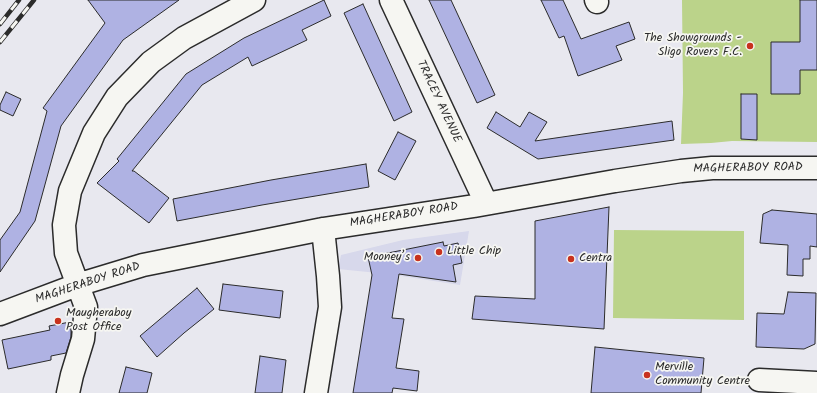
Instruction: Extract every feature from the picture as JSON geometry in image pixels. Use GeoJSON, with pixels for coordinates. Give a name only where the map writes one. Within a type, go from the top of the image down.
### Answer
{"type":"FeatureCollection","features":[{"type":"Feature","properties":{"kind":"street"},"geometry":{"type":"LineString","coordinates":[[68,393],[82,339],[86,307],[66,253],[64,225],[70,191],[94,133],[117,97],[151,62],[184,38],[254,0]]}},
{"type":"Feature","properties":{"kind":"street","name":"TRACEY AVENUE"},"geometry":{"type":"LineString","coordinates":[[391,0],[486,203]]}},
{"type":"Feature","properties":{"kind":"street","name":"MAGHERABOY ROAD"},"geometry":{"type":"LineString","coordinates":[[0,314],[77,285],[143,266],[323,229],[681,171],[712,168],[817,168]]}},
{"type":"Feature","properties":{"kind":"street"},"geometry":{"type":"LineString","coordinates":[[316,393],[330,307],[323,229]]}},
{"type":"Feature","properties":{"kind":"street"},"geometry":{"type":"LineString","coordinates":[[759,380],[817,383]]}},
{"type":"Feature","properties":{"kind":"shaded area"},"geometry":{"type":"Polygon","coordinates":[[[469,231],[460,285],[388,274],[338,269],[341,255],[403,240],[469,231]]]}},
{"type":"Feature","properties":{"kind":"green space","name":"The Showgrounds - Sligo Rovers F.C."},"geometry":{"type":"Polygon","coordinates":[[[682,0],[817,0],[817,142],[732,141],[681,144],[683,93],[682,0]]]}},
{"type":"Feature","properties":{"kind":"green space"},"geometry":{"type":"Polygon","coordinates":[[[614,230],[744,231],[744,320],[613,318],[614,230]]]}},
{"type":"Feature","properties":{"kind":"building"},"geometry":{"type":"Polygon","coordinates":[[[88,0],[179,0],[123,40],[61,126],[35,221],[0,272],[0,240],[20,212],[47,111],[43,108],[105,23],[88,0]]]}},
{"type":"Feature","properties":{"kind":"building"},"geometry":{"type":"Polygon","coordinates":[[[324,0],[331,16],[302,30],[307,40],[252,66],[248,57],[202,85],[132,171],[169,198],[149,223],[97,183],[119,161],[117,159],[186,74],[244,38],[324,0]]]}},
{"type":"Feature","properties":{"kind":"building"},"geometry":{"type":"Polygon","coordinates":[[[429,0],[451,0],[495,95],[477,103],[429,0]]]}},
{"type":"Feature","properties":{"kind":"building"},"geometry":{"type":"Polygon","coordinates":[[[541,0],[563,0],[581,39],[629,22],[635,39],[616,46],[622,60],[578,76],[564,36],[559,38],[541,0]]]}},
{"type":"Feature","properties":{"kind":"building"},"geometry":{"type":"Polygon","coordinates":[[[800,0],[817,0],[817,70],[800,70],[800,94],[771,94],[771,42],[800,42],[800,0]]]}},
{"type":"Feature","properties":{"kind":"building"},"geometry":{"type":"Polygon","coordinates":[[[363,4],[412,112],[394,121],[344,13],[363,4]]]}},
{"type":"Feature","properties":{"kind":"building"},"geometry":{"type":"Polygon","coordinates":[[[6,92],[21,99],[13,116],[0,110],[0,105],[6,92]]]}},
{"type":"Feature","properties":{"kind":"building"},"geometry":{"type":"Polygon","coordinates":[[[741,94],[757,94],[757,140],[741,139],[741,94]]]}},
{"type":"Feature","properties":{"kind":"building"},"geometry":{"type":"Polygon","coordinates":[[[496,112],[520,127],[529,112],[547,122],[535,141],[672,121],[674,140],[538,159],[487,128],[496,112]]]}},
{"type":"Feature","properties":{"kind":"building"},"geometry":{"type":"Polygon","coordinates":[[[398,132],[416,141],[395,180],[378,171],[398,132]]]}},
{"type":"Feature","properties":{"kind":"building"},"geometry":{"type":"Polygon","coordinates":[[[366,164],[369,187],[177,221],[173,199],[271,180],[366,164]]]}},
{"type":"Feature","properties":{"kind":"building","name":"Centra"},"geometry":{"type":"Polygon","coordinates":[[[609,207],[604,329],[472,319],[475,296],[535,299],[535,221],[609,207]]]}},
{"type":"Feature","properties":{"kind":"building"},"geometry":{"type":"Polygon","coordinates":[[[772,210],[817,214],[817,247],[810,246],[810,259],[803,259],[803,276],[787,275],[788,245],[760,243],[763,214],[772,210]]]}},
{"type":"Feature","properties":{"kind":"building"},"geometry":{"type":"Polygon","coordinates":[[[443,242],[444,246],[458,243],[462,263],[453,265],[456,282],[399,274],[392,318],[404,319],[396,368],[419,371],[417,391],[393,388],[392,393],[353,393],[372,275],[368,257],[443,242]]]}},
{"type":"Feature","properties":{"kind":"building"},"geometry":{"type":"Polygon","coordinates":[[[223,284],[283,291],[280,318],[219,310],[223,284]]]}},
{"type":"Feature","properties":{"kind":"building"},"geometry":{"type":"Polygon","coordinates":[[[197,288],[214,309],[157,357],[140,336],[197,288]]]}},
{"type":"Feature","properties":{"kind":"building"},"geometry":{"type":"Polygon","coordinates":[[[788,292],[816,293],[815,344],[804,349],[756,347],[757,313],[784,314],[788,292]]]}},
{"type":"Feature","properties":{"kind":"building"},"geometry":{"type":"Polygon","coordinates":[[[70,322],[71,337],[66,353],[51,356],[51,360],[8,369],[2,340],[50,330],[49,326],[70,322]]]}},
{"type":"Feature","properties":{"kind":"building","name":"Merville Community Centre"},"geometry":{"type":"Polygon","coordinates":[[[595,347],[704,358],[701,393],[591,393],[595,347]]]}},
{"type":"Feature","properties":{"kind":"building"},"geometry":{"type":"Polygon","coordinates":[[[260,356],[286,360],[282,393],[255,393],[260,356]]]}},
{"type":"Feature","properties":{"kind":"building"},"geometry":{"type":"Polygon","coordinates":[[[126,367],[152,373],[147,393],[119,393],[126,367]]]}},
{"type":"Feature","properties":{"kind":"railway"},"geometry":{"type":"LineString","coordinates":[[0,24],[19,0]]}},
{"type":"Feature","properties":{"kind":"railway"},"geometry":{"type":"LineString","coordinates":[[0,42],[34,0]]}},
{"type":"Feature","properties":{"kind":"place","name":"The Showgrounds - Sligo Rovers F.C."},"geometry":{"type":"Point","coordinates":[750,46]}},
{"type":"Feature","properties":{"kind":"place","name":"Little Chip"},"geometry":{"type":"Point","coordinates":[439,252]}},
{"type":"Feature","properties":{"kind":"place","name":"Mooney’s"},"geometry":{"type":"Point","coordinates":[418,258]}},
{"type":"Feature","properties":{"kind":"place","name":"Centra"},"geometry":{"type":"Point","coordinates":[571,259]}},
{"type":"Feature","properties":{"kind":"place","name":"Maugheraboy Post Office"},"geometry":{"type":"Point","coordinates":[58,321]}},
{"type":"Feature","properties":{"kind":"place","name":"Merville Community Centre"},"geometry":{"type":"Point","coordinates":[647,375]}}]}
